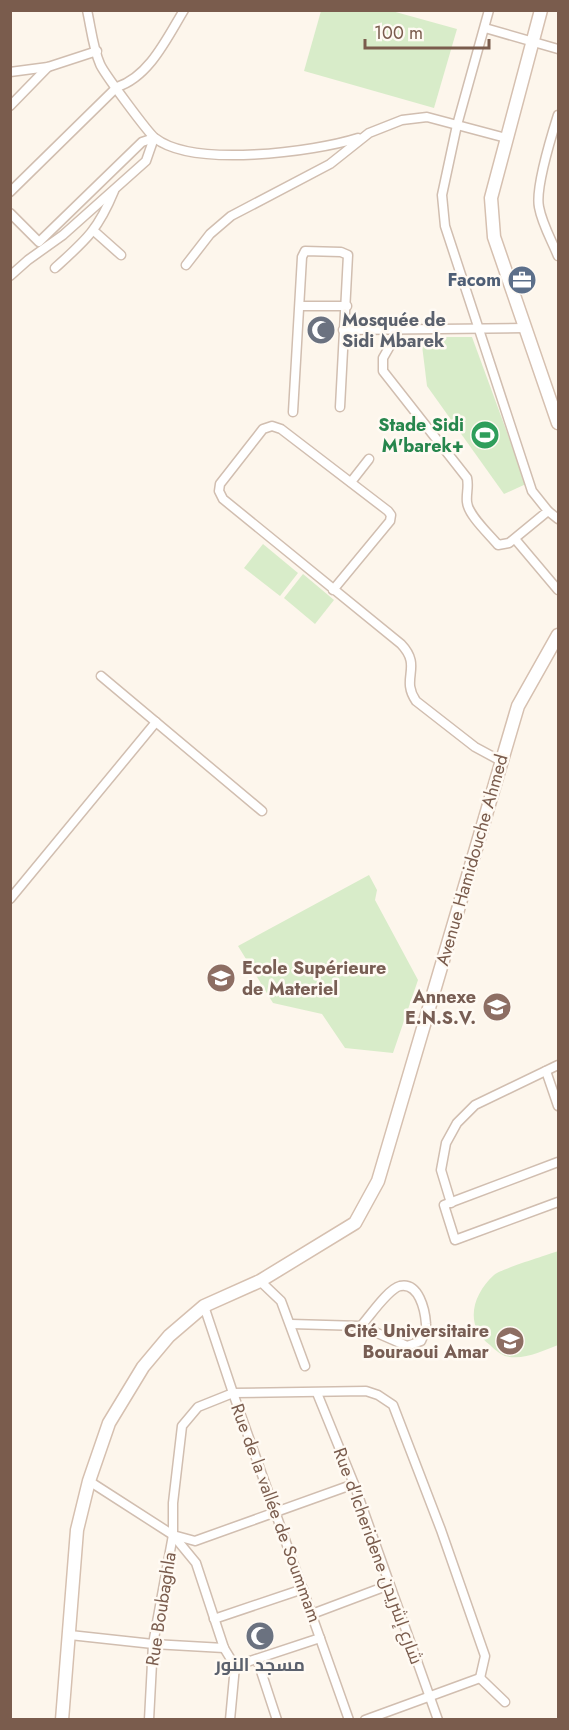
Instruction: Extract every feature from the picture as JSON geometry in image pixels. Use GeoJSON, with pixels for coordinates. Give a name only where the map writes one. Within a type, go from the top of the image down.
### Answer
{"type":"FeatureCollection","features":[{"type":"Feature","properties":{"kind":"main road"},"geometry":{"type":"LineString","coordinates":[[541,10],[491,198],[494,237],[525,328],[554,399],[558,423]]}},
{"type":"Feature","properties":{"kind":"main road","name":"Avenue Hamidouche Ahmed"},"geometry":{"type":"LineString","coordinates":[[62,1719],[77,1530],[89,1481],[109,1423],[143,1367],[169,1336],[204,1306],[260,1281],[355,1223],[378,1181],[518,706],[558,635]]}},
{"type":"Feature","properties":{"kind":"street"},"geometry":{"type":"LineString","coordinates":[[87,10],[100,65],[154,138],[177,149],[226,155],[305,150],[336,145],[402,120],[427,117],[506,138]]}},
{"type":"Feature","properties":{"kind":"street"},"geometry":{"type":"LineString","coordinates":[[10,192],[117,87],[128,84],[141,73],[184,10]]}},
{"type":"Feature","properties":{"kind":"street"},"geometry":{"type":"LineString","coordinates":[[489,10],[457,125],[442,195],[445,226],[532,491],[548,511],[558,519]]}},
{"type":"Feature","properties":{"kind":"street"},"geometry":{"type":"LineString","coordinates":[[484,28],[558,49]]}},
{"type":"Feature","properties":{"kind":"street"},"geometry":{"type":"LineString","coordinates":[[10,72],[48,67],[96,51]]}},
{"type":"Feature","properties":{"kind":"street"},"geometry":{"type":"LineString","coordinates":[[10,106],[48,67]]}},
{"type":"Feature","properties":{"kind":"street"},"geometry":{"type":"LineString","coordinates":[[558,115],[548,149],[538,201],[558,256]]}},
{"type":"Feature","properties":{"kind":"street"},"geometry":{"type":"LineString","coordinates":[[186,265],[210,234],[231,216],[330,164],[361,137]]}},
{"type":"Feature","properties":{"kind":"street"},"geometry":{"type":"LineString","coordinates":[[10,276],[63,235],[146,161],[154,138]]}},
{"type":"Feature","properties":{"kind":"street"},"geometry":{"type":"LineString","coordinates":[[10,213],[39,242],[142,142],[154,138]]}},
{"type":"Feature","properties":{"kind":"street"},"geometry":{"type":"LineString","coordinates":[[56,268],[94,231],[104,216],[115,189]]}},
{"type":"Feature","properties":{"kind":"street"},"geometry":{"type":"LineString","coordinates":[[94,231],[121,255]]}},
{"type":"Feature","properties":{"kind":"street"},"geometry":{"type":"LineString","coordinates":[[293,412],[302,257],[305,251],[340,252],[348,255],[340,407]]}},
{"type":"Feature","properties":{"kind":"street"},"geometry":{"type":"LineString","coordinates":[[300,306],[347,306]]}},
{"type":"Feature","properties":{"kind":"street"},"geometry":{"type":"LineString","coordinates":[[343,330],[525,328]]}},
{"type":"Feature","properties":{"kind":"street"},"geometry":{"type":"LineString","coordinates":[[399,330],[383,358],[383,371],[467,478],[469,489],[466,501],[469,511],[498,545],[515,539],[548,511]]}},
{"type":"Feature","properties":{"kind":"street"},"geometry":{"type":"LineString","coordinates":[[333,590],[390,521],[391,515],[304,445],[280,429],[272,426],[263,429],[220,484],[219,491],[223,499],[333,590],[410,653],[412,668],[409,683],[411,693],[416,700],[475,747],[501,761]]}},
{"type":"Feature","properties":{"kind":"street"},"geometry":{"type":"LineString","coordinates":[[351,482],[369,459]]}},
{"type":"Feature","properties":{"kind":"street"},"geometry":{"type":"LineString","coordinates":[[515,539],[558,590]]}},
{"type":"Feature","properties":{"kind":"street"},"geometry":{"type":"LineString","coordinates":[[101,676],[262,812]]}},
{"type":"Feature","properties":{"kind":"street"},"geometry":{"type":"LineString","coordinates":[[10,898],[156,722]]}},
{"type":"Feature","properties":{"kind":"street"},"geometry":{"type":"LineString","coordinates":[[451,1203],[441,1170],[446,1143],[457,1124],[475,1106],[558,1065]]}},
{"type":"Feature","properties":{"kind":"street"},"geometry":{"type":"LineString","coordinates":[[546,1071],[558,1106]]}},
{"type":"Feature","properties":{"kind":"street"},"geometry":{"type":"LineString","coordinates":[[558,1162],[444,1205],[455,1240],[558,1202]]}},
{"type":"Feature","properties":{"kind":"street"},"geometry":{"type":"LineString","coordinates":[[260,1281],[281,1301],[305,1365]]}},
{"type":"Feature","properties":{"kind":"street"},"geometry":{"type":"LineString","coordinates":[[291,1324],[361,1326],[407,1346],[421,1341],[427,1326],[422,1304],[415,1290],[409,1286],[398,1286],[361,1326]]}},
{"type":"Feature","properties":{"kind":"street","name":"Rue de la vallée de Soummam"},"geometry":{"type":"LineString","coordinates":[[204,1306],[349,1719]]}},
{"type":"Feature","properties":{"kind":"street"},"geometry":{"type":"LineString","coordinates":[[233,1393],[366,1391],[378,1395],[393,1405],[441,1530],[485,1656],[480,1678]]}},
{"type":"Feature","properties":{"kind":"street","name":"Rue Boubaghla"},"geometry":{"type":"LineString","coordinates":[[149,1719],[153,1644],[173,1535],[173,1503],[182,1426],[198,1407],[233,1393]]}},
{"type":"Feature","properties":{"kind":"street","name":"Rue d'Icheridene شارع إشريدن"},"geometry":{"type":"LineString","coordinates":[[317,1393],[354,1484],[438,1719]]}},
{"type":"Feature","properties":{"kind":"street"},"geometry":{"type":"LineString","coordinates":[[89,1481],[173,1535],[195,1541],[354,1484]]}},
{"type":"Feature","properties":{"kind":"street"},"geometry":{"type":"LineString","coordinates":[[173,1535],[196,1563],[224,1648],[235,1666],[230,1719]]}},
{"type":"Feature","properties":{"kind":"street"},"geometry":{"type":"LineString","coordinates":[[312,1614],[389,1585]]}},
{"type":"Feature","properties":{"kind":"street"},"geometry":{"type":"LineString","coordinates":[[214,1619],[303,1589]]}},
{"type":"Feature","properties":{"kind":"street"},"geometry":{"type":"LineString","coordinates":[[70,1635],[153,1644],[224,1648]]}},
{"type":"Feature","properties":{"kind":"street"},"geometry":{"type":"LineString","coordinates":[[235,1666],[320,1638]]}},
{"type":"Feature","properties":{"kind":"street"},"geometry":{"type":"LineString","coordinates":[[257,1659],[277,1719]]}},
{"type":"Feature","properties":{"kind":"street"},"geometry":{"type":"LineString","coordinates":[[365,1719],[480,1678]]}},
{"type":"Feature","properties":{"kind":"street"},"geometry":{"type":"LineString","coordinates":[[480,1678],[505,1702]]}},
{"type":"Feature","properties":{"kind":"green space"},"geometry":{"type":"Polygon","coordinates":[[[321,11],[392,11],[457,29],[434,108],[304,71],[321,11]]]}},
{"type":"Feature","properties":{"kind":"green space","name":"Stade Sidi M'barek+"},"geometry":{"type":"Polygon","coordinates":[[[421,337],[472,337],[526,484],[504,494],[427,386],[421,337]]]}},
{"type":"Feature","properties":{"kind":"green space"},"geometry":{"type":"Polygon","coordinates":[[[263,544],[298,573],[280,596],[244,568],[263,544]]]}},
{"type":"Feature","properties":{"kind":"green space"},"geometry":{"type":"Polygon","coordinates":[[[303,574],[334,600],[315,624],[284,598],[303,574]]]}},
{"type":"Feature","properties":{"kind":"green space"},"geometry":{"type":"Polygon","coordinates":[[[369,875],[377,890],[375,900],[418,980],[393,1053],[345,1048],[322,1014],[273,1003],[238,946],[369,875]]]}},
{"type":"Feature","properties":{"kind":"green space"},"geometry":{"type":"Polygon","coordinates":[[[558,1251],[558,1345],[525,1356],[503,1355],[482,1337],[477,1329],[474,1310],[480,1292],[486,1283],[499,1272],[558,1251]]]}},
{"type":"Feature","properties":{"kind":"place","name":"Facom"},"geometry":{"type":"Point","coordinates":[522,280]}},
{"type":"Feature","properties":{"kind":"place","name":"Mosquée de Sidi Mbarek"},"geometry":{"type":"Point","coordinates":[321,330]}},
{"type":"Feature","properties":{"kind":"place","name":"Stade Sidi M'barek+"},"geometry":{"type":"Point","coordinates":[485,435]}},
{"type":"Feature","properties":{"kind":"place","name":"Ecole Supérieure de Materiel"},"geometry":{"type":"Point","coordinates":[221,978]}},
{"type":"Feature","properties":{"kind":"place","name":"Annexe E.N.S.V."},"geometry":{"type":"Point","coordinates":[497,1007]}},
{"type":"Feature","properties":{"kind":"place","name":"Cité Universitaire Bouraoui Amar"},"geometry":{"type":"Point","coordinates":[510,1341]}},
{"type":"Feature","properties":{"kind":"place","name":"مسجد النور"},"geometry":{"type":"Point","coordinates":[260,1636]}}]}
